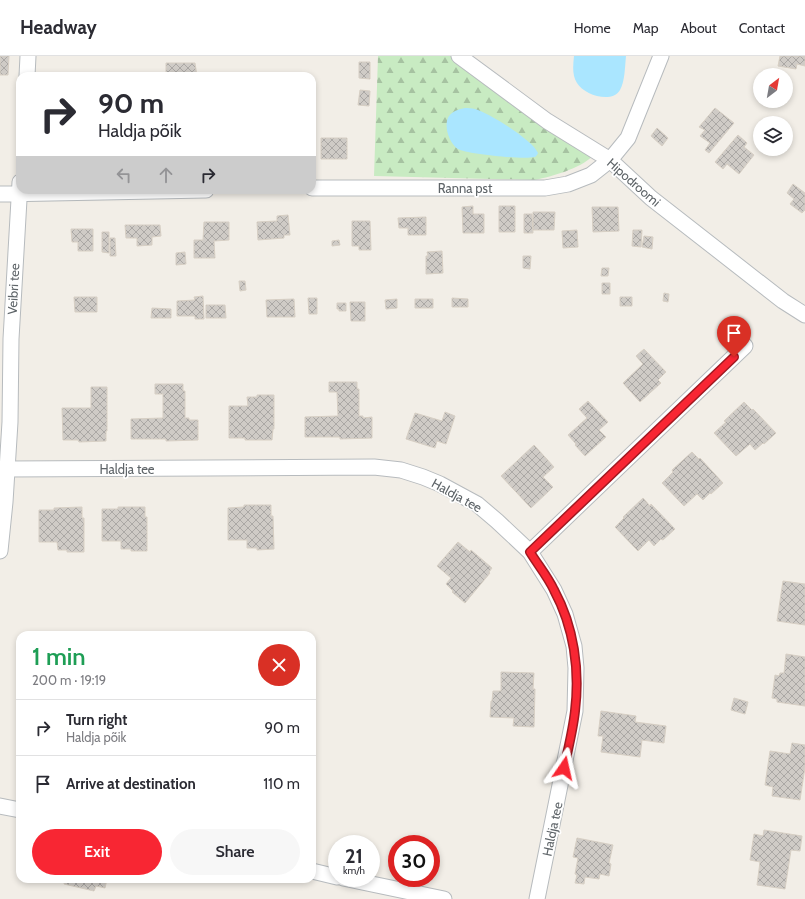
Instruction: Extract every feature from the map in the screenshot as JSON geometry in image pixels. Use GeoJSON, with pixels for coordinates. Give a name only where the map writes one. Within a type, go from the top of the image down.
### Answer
{"type":"FeatureCollection","features":[{"type":"Feature","properties":{"kind":"street"},"geometry":{"type":"LineString","coordinates":[[27,72],[28,56]]}},
{"type":"Feature","properties":{"kind":"street","name":"Hipodroomi"},"geometry":{"type":"LineString","coordinates":[[459,56],[547,121],[610,160],[651,198],[783,301],[805,315]]}},
{"type":"Feature","properties":{"kind":"street","name":"Ranna pst"},"geometry":{"type":"LineString","coordinates":[[316,188],[545,188],[568,184],[591,175],[610,160],[628,138],[661,56]]}},
{"type":"Feature","properties":{"kind":"street"},"geometry":{"type":"LineString","coordinates":[[0,194],[16,189]]}},
{"type":"Feature","properties":{"kind":"street","name":"Veibri tee"},"geometry":{"type":"LineString","coordinates":[[0,551],[7,469],[5,423],[20,194]]}},
{"type":"Feature","properties":{"kind":"street"},"geometry":{"type":"LineString","coordinates":[[530,552],[745,346]]}},
{"type":"Feature","properties":{"kind":"street","name":"Haldja tee"},"geometry":{"type":"LineString","coordinates":[[7,469],[374,467],[401,470],[440,484],[477,504],[530,552],[554,590],[565,614],[574,646],[576,668],[575,711],[537,899]]}},
{"type":"Feature","properties":{"kind":"street"},"geometry":{"type":"LineString","coordinates":[[0,806],[16,809]]}},
{"type":"Feature","properties":{"kind":"street"},"geometry":{"type":"LineString","coordinates":[[316,873],[328,875]]}},
{"type":"Feature","properties":{"kind":"street"},"geometry":{"type":"LineString","coordinates":[[380,886],[444,899]]}},
{"type":"Feature","properties":{"kind":"green space"},"geometry":{"type":"Polygon","coordinates":[[[378,56],[453,56],[572,145],[593,156],[581,165],[558,174],[535,180],[374,176],[378,56]]]}},
{"type":"Feature","properties":{"kind":"water"},"geometry":{"type":"Polygon","coordinates":[[[574,56],[626,56],[624,78],[620,90],[616,94],[605,97],[586,91],[577,83],[574,77],[574,56]]]}},
{"type":"Feature","properties":{"kind":"water"},"geometry":{"type":"Polygon","coordinates":[[[465,108],[482,112],[500,121],[520,134],[534,148],[538,153],[537,155],[535,157],[528,158],[508,157],[483,155],[458,149],[452,143],[448,134],[447,120],[452,113],[465,108]]]}},
{"type":"Feature","properties":{"kind":"building"},"geometry":{"type":"Polygon","coordinates":[[[0,56],[9,56],[8,75],[0,75],[0,56]]]}},
{"type":"Feature","properties":{"kind":"building"},"geometry":{"type":"Polygon","coordinates":[[[780,56],[805,56],[805,66],[797,64],[796,69],[778,66],[780,56]]]}},
{"type":"Feature","properties":{"kind":"building"},"geometry":{"type":"Polygon","coordinates":[[[359,62],[370,62],[370,79],[359,78],[359,62]]]}},
{"type":"Feature","properties":{"kind":"building"},"geometry":{"type":"Polygon","coordinates":[[[166,63],[195,63],[196,72],[166,72],[166,63]]]}},
{"type":"Feature","properties":{"kind":"building"},"geometry":{"type":"Polygon","coordinates":[[[360,90],[370,91],[369,106],[358,105],[360,90]]]}},
{"type":"Feature","properties":{"kind":"building"},"geometry":{"type":"Polygon","coordinates":[[[715,108],[734,123],[709,153],[705,150],[710,143],[700,136],[705,130],[699,127],[715,108]]]}},
{"type":"Feature","properties":{"kind":"building"},"geometry":{"type":"Polygon","coordinates":[[[657,128],[668,138],[662,146],[651,136],[657,128]]]}},
{"type":"Feature","properties":{"kind":"building"},"geometry":{"type":"Polygon","coordinates":[[[738,135],[747,143],[744,147],[753,154],[753,156],[739,174],[727,164],[723,169],[715,162],[738,135]]]}},
{"type":"Feature","properties":{"kind":"building"},"geometry":{"type":"Polygon","coordinates":[[[321,138],[347,138],[347,159],[321,159],[321,138]]]}},
{"type":"Feature","properties":{"kind":"building"},"geometry":{"type":"Polygon","coordinates":[[[793,184],[805,193],[805,210],[802,213],[790,204],[794,199],[787,193],[793,184]]]}},
{"type":"Feature","properties":{"kind":"building"},"geometry":{"type":"Polygon","coordinates":[[[473,206],[473,214],[484,214],[484,233],[463,233],[462,207],[473,206]]]}},
{"type":"Feature","properties":{"kind":"building"},"geometry":{"type":"Polygon","coordinates":[[[499,206],[515,206],[515,232],[499,232],[499,206]]]}},
{"type":"Feature","properties":{"kind":"building"},"geometry":{"type":"Polygon","coordinates":[[[592,207],[618,207],[619,231],[593,232],[592,207]]]}},
{"type":"Feature","properties":{"kind":"building"},"geometry":{"type":"Polygon","coordinates":[[[533,212],[555,212],[554,230],[533,230],[533,212]]]}},
{"type":"Feature","properties":{"kind":"building"},"geometry":{"type":"Polygon","coordinates":[[[524,214],[532,214],[533,233],[524,233],[524,214]]]}},
{"type":"Feature","properties":{"kind":"building"},"geometry":{"type":"Polygon","coordinates":[[[288,215],[290,235],[284,235],[284,238],[258,240],[257,222],[277,221],[277,216],[288,215]]]}},
{"type":"Feature","properties":{"kind":"building"},"geometry":{"type":"Polygon","coordinates":[[[426,217],[426,235],[408,235],[408,228],[399,228],[398,218],[426,217]]]}},
{"type":"Feature","properties":{"kind":"building"},"geometry":{"type":"Polygon","coordinates":[[[352,221],[370,221],[371,250],[359,250],[359,246],[352,246],[352,221]]]}},
{"type":"Feature","properties":{"kind":"building"},"geometry":{"type":"Polygon","coordinates":[[[204,222],[229,222],[229,240],[214,241],[215,258],[194,258],[194,240],[203,240],[204,222]]]}},
{"type":"Feature","properties":{"kind":"building"},"geometry":{"type":"Polygon","coordinates":[[[125,225],[160,225],[161,236],[152,237],[152,245],[137,246],[137,238],[126,238],[125,225]]]}},
{"type":"Feature","properties":{"kind":"building"},"geometry":{"type":"Polygon","coordinates":[[[71,229],[93,229],[93,251],[78,251],[78,242],[72,242],[71,229]]]}},
{"type":"Feature","properties":{"kind":"building"},"geometry":{"type":"Polygon","coordinates":[[[577,230],[578,247],[563,248],[562,231],[577,230]]]}},
{"type":"Feature","properties":{"kind":"building"},"geometry":{"type":"Polygon","coordinates":[[[633,230],[642,230],[641,247],[632,246],[633,230]]]}},
{"type":"Feature","properties":{"kind":"building"},"geometry":{"type":"Polygon","coordinates":[[[102,232],[109,232],[109,253],[102,252],[102,232]]]}},
{"type":"Feature","properties":{"kind":"building"},"geometry":{"type":"Polygon","coordinates":[[[644,236],[653,237],[652,249],[642,247],[644,236]]]}},
{"type":"Feature","properties":{"kind":"building"},"geometry":{"type":"Polygon","coordinates":[[[110,238],[115,238],[116,256],[110,256],[110,238]]]}},
{"type":"Feature","properties":{"kind":"building"},"geometry":{"type":"Polygon","coordinates":[[[339,240],[340,245],[332,246],[332,241],[339,240]]]}},
{"type":"Feature","properties":{"kind":"building"},"geometry":{"type":"Polygon","coordinates":[[[442,251],[443,273],[426,274],[427,252],[442,251]]]}},
{"type":"Feature","properties":{"kind":"building"},"geometry":{"type":"Polygon","coordinates":[[[185,252],[186,264],[176,265],[176,253],[185,252]]]}},
{"type":"Feature","properties":{"kind":"building"},"geometry":{"type":"Polygon","coordinates":[[[523,256],[531,256],[530,269],[523,268],[523,256]]]}},
{"type":"Feature","properties":{"kind":"building"},"geometry":{"type":"Polygon","coordinates":[[[602,268],[609,268],[608,276],[601,276],[602,268]]]}},
{"type":"Feature","properties":{"kind":"building"},"geometry":{"type":"Polygon","coordinates":[[[239,281],[245,281],[246,290],[240,291],[239,281]]]}},
{"type":"Feature","properties":{"kind":"building"},"geometry":{"type":"Polygon","coordinates":[[[602,283],[610,283],[610,294],[602,294],[602,283]]]}},
{"type":"Feature","properties":{"kind":"building"},"geometry":{"type":"Polygon","coordinates":[[[664,293],[669,294],[668,302],[663,301],[664,293]]]}},
{"type":"Feature","properties":{"kind":"building"},"geometry":{"type":"Polygon","coordinates":[[[203,296],[204,319],[195,319],[195,316],[177,316],[177,301],[195,300],[194,297],[203,296]]]}},
{"type":"Feature","properties":{"kind":"building"},"geometry":{"type":"Polygon","coordinates":[[[74,297],[97,297],[97,312],[75,312],[74,297]]]}},
{"type":"Feature","properties":{"kind":"building"},"geometry":{"type":"Polygon","coordinates":[[[620,297],[632,297],[632,306],[620,306],[620,297]]]}},
{"type":"Feature","properties":{"kind":"building"},"geometry":{"type":"Polygon","coordinates":[[[308,298],[317,298],[317,314],[309,314],[308,298]]]}},
{"type":"Feature","properties":{"kind":"building"},"geometry":{"type":"Polygon","coordinates":[[[452,298],[468,299],[468,307],[452,307],[452,298]]]}},
{"type":"Feature","properties":{"kind":"building"},"geometry":{"type":"Polygon","coordinates":[[[294,299],[295,317],[267,317],[266,300],[294,299]]]}},
{"type":"Feature","properties":{"kind":"building"},"geometry":{"type":"Polygon","coordinates":[[[397,299],[397,308],[386,309],[385,300],[397,299]]]}},
{"type":"Feature","properties":{"kind":"building"},"geometry":{"type":"Polygon","coordinates":[[[415,299],[433,299],[433,308],[415,308],[415,299]]]}},
{"type":"Feature","properties":{"kind":"building"},"geometry":{"type":"Polygon","coordinates":[[[350,302],[365,302],[365,321],[351,321],[350,302]]]}},
{"type":"Feature","properties":{"kind":"building"},"geometry":{"type":"Polygon","coordinates":[[[337,303],[346,303],[346,311],[339,311],[339,309],[337,309],[337,303]]]}},
{"type":"Feature","properties":{"kind":"building"},"geometry":{"type":"Polygon","coordinates":[[[206,305],[225,305],[226,318],[206,318],[206,305]]]}},
{"type":"Feature","properties":{"kind":"building"},"geometry":{"type":"Polygon","coordinates":[[[152,308],[171,309],[171,318],[151,318],[152,308]]]}},
{"type":"Feature","properties":{"kind":"building"},"geometry":{"type":"Polygon","coordinates":[[[644,349],[666,372],[658,380],[661,383],[640,402],[623,383],[643,364],[636,356],[644,349]]]}},
{"type":"Feature","properties":{"kind":"building"},"geometry":{"type":"Polygon","coordinates":[[[329,382],[357,382],[357,389],[359,389],[359,416],[363,416],[363,418],[372,417],[372,438],[340,439],[340,437],[305,437],[305,417],[338,416],[337,392],[329,392],[329,382]]]}},
{"type":"Feature","properties":{"kind":"building"},"geometry":{"type":"Polygon","coordinates":[[[155,384],[183,384],[183,391],[185,391],[185,418],[189,418],[189,420],[198,420],[198,440],[166,441],[166,439],[131,439],[131,419],[163,418],[163,394],[155,394],[155,384]]]}},
{"type":"Feature","properties":{"kind":"building"},"geometry":{"type":"Polygon","coordinates":[[[91,387],[107,387],[106,441],[79,442],[78,440],[63,440],[62,408],[91,408],[91,387]]]}},
{"type":"Feature","properties":{"kind":"building"},"geometry":{"type":"Polygon","coordinates":[[[257,395],[274,395],[274,429],[272,440],[245,440],[245,438],[229,438],[229,406],[248,406],[247,397],[257,397],[257,395]]]}},
{"type":"Feature","properties":{"kind":"building"},"geometry":{"type":"Polygon","coordinates":[[[588,401],[608,422],[599,430],[606,437],[585,456],[568,435],[587,418],[579,409],[588,401]]]}},
{"type":"Feature","properties":{"kind":"building"},"geometry":{"type":"Polygon","coordinates":[[[744,402],[752,410],[753,409],[776,433],[755,450],[750,444],[736,456],[714,433],[744,402]]]}},
{"type":"Feature","properties":{"kind":"building"},"geometry":{"type":"Polygon","coordinates":[[[445,412],[455,416],[446,444],[437,441],[435,448],[406,439],[415,413],[442,421],[445,412]]]}},
{"type":"Feature","properties":{"kind":"building"},"geometry":{"type":"Polygon","coordinates":[[[534,445],[554,467],[543,477],[553,487],[531,508],[501,476],[534,445]]]}},
{"type":"Feature","properties":{"kind":"building"},"geometry":{"type":"Polygon","coordinates":[[[692,452],[699,459],[700,458],[723,483],[703,500],[697,494],[684,506],[662,483],[673,472],[672,470],[692,452]]]}},
{"type":"Feature","properties":{"kind":"building"},"geometry":{"type":"Polygon","coordinates":[[[643,498],[650,506],[651,504],[675,529],[654,546],[649,540],[638,551],[615,527],[643,498]]]}},
{"type":"Feature","properties":{"kind":"building"},"geometry":{"type":"Polygon","coordinates":[[[244,505],[271,505],[271,516],[273,516],[274,549],[257,550],[257,548],[247,548],[247,540],[228,540],[228,508],[244,507],[244,505]]]}},
{"type":"Feature","properties":{"kind":"building"},"geometry":{"type":"Polygon","coordinates":[[[82,507],[82,518],[84,518],[84,552],[67,552],[67,550],[58,550],[57,542],[39,542],[39,510],[82,507]]]}},
{"type":"Feature","properties":{"kind":"building"},"geometry":{"type":"Polygon","coordinates":[[[118,507],[145,507],[145,517],[147,517],[147,551],[131,551],[131,549],[121,549],[121,541],[102,541],[102,509],[118,509],[118,507]]]}},
{"type":"Feature","properties":{"kind":"building"},"geometry":{"type":"Polygon","coordinates":[[[458,542],[470,552],[471,550],[492,568],[489,572],[490,573],[465,603],[452,592],[453,591],[446,584],[451,578],[437,566],[458,542]]]}},
{"type":"Feature","properties":{"kind":"building"},"geometry":{"type":"Polygon","coordinates":[[[783,581],[805,584],[805,625],[777,621],[783,581]]]}},
{"type":"Feature","properties":{"kind":"building"},"geometry":{"type":"Polygon","coordinates":[[[786,654],[805,657],[805,706],[777,702],[777,699],[772,698],[775,675],[779,676],[780,673],[784,673],[786,654]]]}},
{"type":"Feature","properties":{"kind":"building"},"geometry":{"type":"Polygon","coordinates":[[[501,672],[534,673],[534,727],[513,726],[514,718],[490,717],[493,691],[501,691],[501,672]]]}},
{"type":"Feature","properties":{"kind":"building"},"geometry":{"type":"Polygon","coordinates":[[[734,698],[748,702],[745,714],[731,710],[734,698]]]}},
{"type":"Feature","properties":{"kind":"building"},"geometry":{"type":"Polygon","coordinates":[[[601,711],[636,716],[635,722],[666,726],[664,743],[642,740],[640,757],[601,752],[603,736],[598,736],[601,711]]]}},
{"type":"Feature","properties":{"kind":"building"},"geometry":{"type":"Polygon","coordinates":[[[792,743],[805,745],[805,767],[800,800],[772,796],[773,787],[765,785],[770,751],[790,754],[792,743]]]}},
{"type":"Feature","properties":{"kind":"building"},"geometry":{"type":"Polygon","coordinates":[[[764,830],[802,836],[800,851],[791,850],[785,889],[757,885],[760,862],[750,860],[754,834],[763,836],[764,830]]]}},
{"type":"Feature","properties":{"kind":"building"},"geometry":{"type":"Polygon","coordinates":[[[577,838],[613,845],[609,863],[611,864],[609,876],[600,874],[599,879],[585,877],[584,884],[575,883],[578,858],[573,857],[577,838]]]}},
{"type":"Feature","properties":{"kind":"building"},"geometry":{"type":"Polygon","coordinates":[[[106,883],[105,888],[96,886],[94,891],[64,884],[106,883]]]}},
{"type":"Feature","properties":{"kind":"route"},"geometry":{"type":"LineString","coordinates":[[564,768],[575,711],[576,668],[574,646],[565,614],[554,590],[530,552],[734,357]]}}]}
